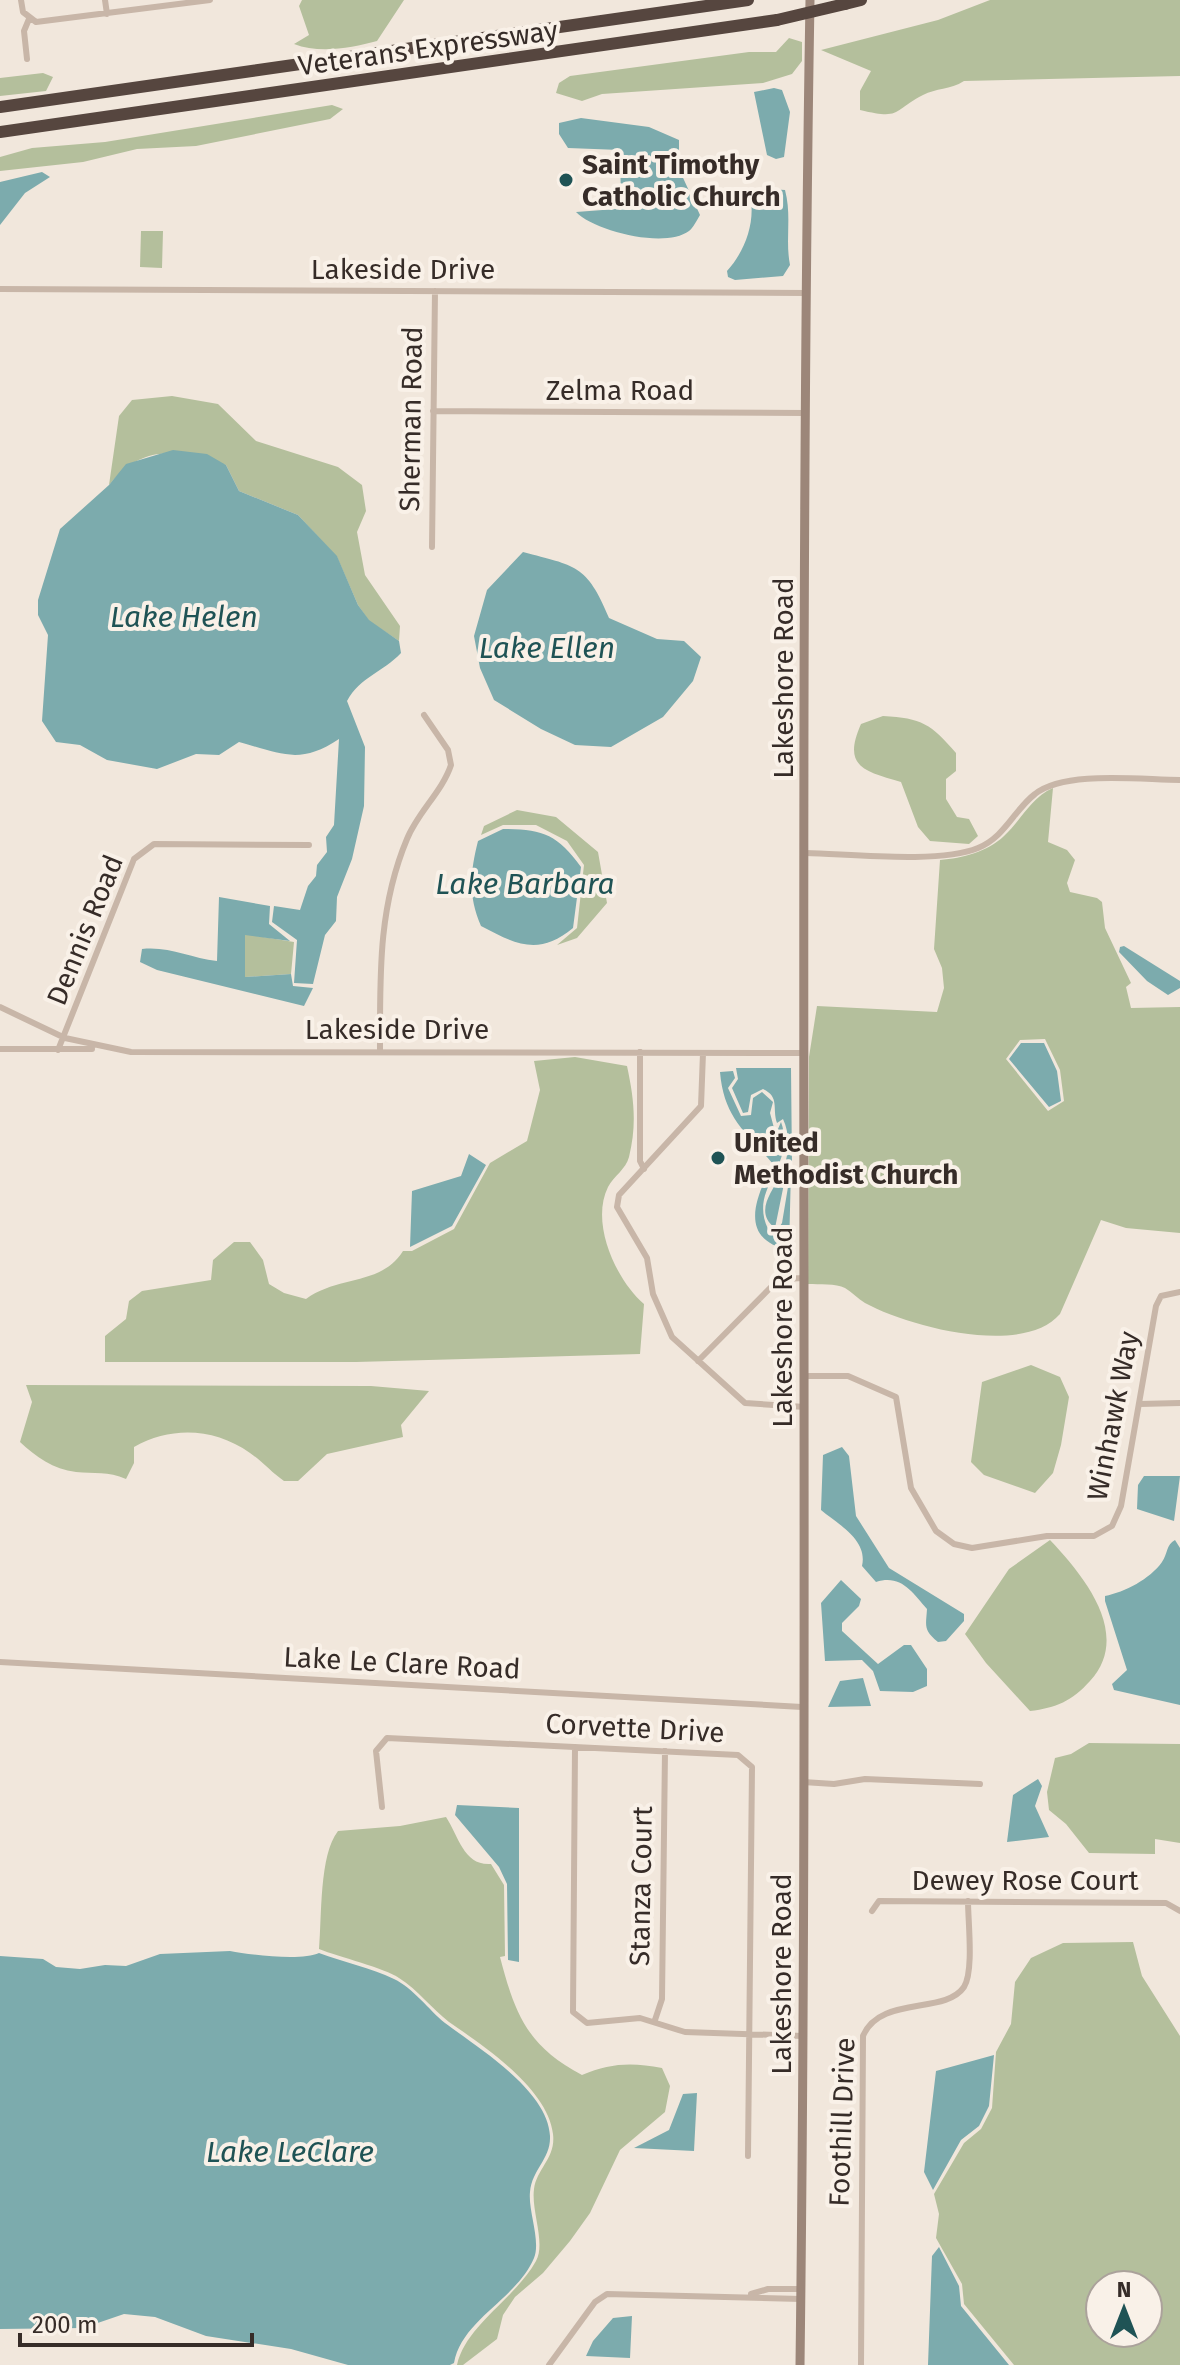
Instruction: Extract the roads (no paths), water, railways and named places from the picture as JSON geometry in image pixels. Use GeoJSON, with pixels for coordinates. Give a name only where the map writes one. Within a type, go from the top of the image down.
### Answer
{"type":"FeatureCollection","features":[{"type":"Feature","properties":{"kind":"highway","name":"Veterans Expressway"},"geometry":{"type":"LineString","coordinates":[[0,107],[748,0]]}},
{"type":"Feature","properties":{"kind":"highway","name":"Veterans Expressway"},"geometry":{"type":"LineString","coordinates":[[0,132],[777,20],[861,0]]}},
{"type":"Feature","properties":{"kind":"street"},"geometry":{"type":"LineString","coordinates":[[21,0],[23,12],[36,22],[210,0]]}},
{"type":"Feature","properties":{"kind":"street"},"geometry":{"type":"LineString","coordinates":[[105,0],[107,14]]}},
{"type":"Feature","properties":{"kind":"street","name":"Lakeshore Road"},"geometry":{"type":"LineString","coordinates":[[800,2365],[805,1407],[802,1053],[806,853],[805,413],[810,0]]}},
{"type":"Feature","properties":{"kind":"street"},"geometry":{"type":"LineString","coordinates":[[27,59],[24,31],[29,19]]}},
{"type":"Feature","properties":{"kind":"street","name":"Lakeside Drive"},"geometry":{"type":"LineString","coordinates":[[0,289],[806,293]]}},
{"type":"Feature","properties":{"kind":"street","name":"Sherman Road"},"geometry":{"type":"LineString","coordinates":[[432,547],[435,291]]}},
{"type":"Feature","properties":{"kind":"street","name":"Zelma Road"},"geometry":{"type":"LineString","coordinates":[[433,411],[805,413]]}},
{"type":"Feature","properties":{"kind":"street"},"geometry":{"type":"LineString","coordinates":[[380,1050],[380,945],[387,893],[409,835],[451,765],[448,750],[424,715]]}},
{"type":"Feature","properties":{"kind":"street"},"geometry":{"type":"LineString","coordinates":[[806,853],[955,853],[978,848],[1002,833],[1032,796],[1048,785],[1073,780],[1180,780]]}},
{"type":"Feature","properties":{"kind":"street","name":"Dennis Road"},"geometry":{"type":"LineString","coordinates":[[58,1050],[134,859],[141,850],[154,844],[309,845]]}},
{"type":"Feature","properties":{"kind":"street","name":"Lakeside Drive"},"geometry":{"type":"LineString","coordinates":[[0,1007],[65,1038],[105,1049],[131,1052],[802,1053]]}},
{"type":"Feature","properties":{"kind":"street"},"geometry":{"type":"LineString","coordinates":[[0,1049],[105,1049]]}},
{"type":"Feature","properties":{"kind":"street"},"geometry":{"type":"LineString","coordinates":[[640,1052],[640,1161],[644,1169]]}},
{"type":"Feature","properties":{"kind":"street"},"geometry":{"type":"LineString","coordinates":[[703,1053],[701,1106],[619,1195],[617,1207],[649,1262],[653,1294],[666,1329],[741,1400],[766,1406],[805,1407]]}},
{"type":"Feature","properties":{"kind":"street"},"geometry":{"type":"LineString","coordinates":[[698,1361],[776,1282],[804,1278]]}},
{"type":"Feature","properties":{"kind":"street","name":"Winhawk Way"},"geometry":{"type":"LineString","coordinates":[[805,1376],[848,1376],[896,1397],[911,1488],[936,1531],[954,1544],[972,1548],[1047,1536],[1094,1536],[1112,1526],[1121,1506],[1156,1306],[1161,1296],[1180,1292]]}},
{"type":"Feature","properties":{"kind":"street"},"geometry":{"type":"LineString","coordinates":[[1140,1404],[1180,1403]]}},
{"type":"Feature","properties":{"kind":"street","name":"Lake Le Clare Road"},"geometry":{"type":"LineString","coordinates":[[0,1662],[802,1707]]}},
{"type":"Feature","properties":{"kind":"street","name":"Corvette Drive"},"geometry":{"type":"LineString","coordinates":[[382,1807],[376,1751],[387,1738],[738,1755],[752,1767],[748,2156]]}},
{"type":"Feature","properties":{"kind":"street"},"geometry":{"type":"LineString","coordinates":[[575,1747],[573,2012],[587,2023],[655,2020],[685,2032],[803,2036]]}},
{"type":"Feature","properties":{"kind":"street","name":"Stanza Court"},"geometry":{"type":"LineString","coordinates":[[655,2020],[662,1999],[665,1751]]}},
{"type":"Feature","properties":{"kind":"street"},"geometry":{"type":"LineString","coordinates":[[803,1782],[834,1784],[865,1779],[980,1784]]}},
{"type":"Feature","properties":{"kind":"street","name":"Dewey Rose Court"},"geometry":{"type":"LineString","coordinates":[[872,1911],[879,1901],[1166,1903],[1180,1911]]}},
{"type":"Feature","properties":{"kind":"street","name":"Foothill Drive"},"geometry":{"type":"LineString","coordinates":[[861,2365],[863,2036],[868,2024],[878,2016],[952,1996],[963,1989],[968,1974],[968,1901]]}},
{"type":"Feature","properties":{"kind":"street"},"geometry":{"type":"LineString","coordinates":[[549,2365],[595,2302],[607,2294],[747,2295],[768,2289],[801,2294]]}},
{"type":"Feature","properties":{"kind":"water"},"geometry":{"type":"Polygon","coordinates":[[[774,88],[782,90],[790,112],[784,157],[776,159],[767,155],[754,92],[774,88]]]}},
{"type":"Feature","properties":{"kind":"water"},"geometry":{"type":"Polygon","coordinates":[[[581,118],[649,127],[679,140],[679,169],[700,215],[690,230],[678,236],[647,238],[598,226],[576,212],[616,209],[621,205],[620,150],[568,148],[559,134],[559,123],[581,118]]]}},
{"type":"Feature","properties":{"kind":"water"},"geometry":{"type":"Polygon","coordinates":[[[42,172],[50,177],[25,193],[0,225],[0,182],[42,172]]]}},
{"type":"Feature","properties":{"kind":"water"},"geometry":{"type":"Polygon","coordinates":[[[754,188],[785,190],[790,265],[783,276],[735,280],[728,277],[727,271],[740,254],[748,234],[752,212],[749,191],[754,188]]]}},
{"type":"Feature","properties":{"kind":"water","name":"Lake Helen"},"geometry":{"type":"Polygon","coordinates":[[[173,450],[207,454],[226,465],[239,491],[298,515],[337,556],[358,605],[369,620],[399,641],[401,653],[358,686],[347,701],[365,747],[364,806],[352,859],[337,897],[336,921],[325,935],[313,984],[294,983],[297,940],[272,922],[274,906],[300,910],[308,886],[316,876],[317,865],[327,852],[326,837],[334,825],[339,739],[302,755],[279,753],[239,742],[219,755],[196,754],[157,769],[107,760],[80,745],[56,742],[42,721],[48,635],[38,615],[38,600],[60,529],[109,485],[126,464],[173,450]]]}},
{"type":"Feature","properties":{"kind":"water","name":"Lake Ellen"},"geometry":{"type":"Polygon","coordinates":[[[523,552],[577,570],[594,587],[609,618],[657,639],[684,641],[701,657],[693,681],[663,717],[611,747],[575,745],[541,729],[494,700],[480,668],[474,636],[487,590],[523,552]]]}},
{"type":"Feature","properties":{"kind":"water","name":"Lake Barbara"},"geometry":{"type":"Polygon","coordinates":[[[503,829],[528,830],[548,836],[564,847],[581,867],[573,928],[561,937],[528,945],[481,926],[472,894],[475,853],[478,841],[503,829]]]}},
{"type":"Feature","properties":{"kind":"water"},"geometry":{"type":"Polygon","coordinates":[[[219,897],[270,906],[269,924],[290,941],[245,935],[245,977],[291,974],[293,986],[313,988],[304,1006],[157,970],[140,962],[142,949],[170,951],[217,961],[219,897]]]}},
{"type":"Feature","properties":{"kind":"water"},"geometry":{"type":"Polygon","coordinates":[[[1124,946],[1180,981],[1180,988],[1168,995],[1147,981],[1119,952],[1120,947],[1124,946]]]}},
{"type":"Feature","properties":{"kind":"water"},"geometry":{"type":"Polygon","coordinates":[[[1021,1043],[1044,1043],[1057,1071],[1061,1101],[1049,1107],[1009,1059],[1021,1043]]]}},
{"type":"Feature","properties":{"kind":"water"},"geometry":{"type":"Polygon","coordinates":[[[736,1068],[791,1068],[792,1166],[787,1169],[775,1228],[769,1222],[765,1209],[785,1163],[788,1148],[786,1125],[783,1119],[777,1123],[774,1099],[763,1089],[751,1095],[748,1112],[743,1113],[732,1088],[738,1079],[736,1068]]]}},
{"type":"Feature","properties":{"kind":"water"},"geometry":{"type":"Polygon","coordinates":[[[733,1071],[735,1078],[728,1088],[741,1116],[751,1115],[753,1098],[762,1092],[773,1102],[770,1113],[774,1128],[778,1129],[781,1122],[783,1152],[764,1201],[763,1214],[768,1229],[776,1232],[782,1223],[791,1169],[789,1250],[762,1236],[757,1226],[757,1202],[773,1164],[731,1113],[720,1072],[733,1071]]]}},
{"type":"Feature","properties":{"kind":"water"},"geometry":{"type":"Polygon","coordinates":[[[469,1154],[486,1165],[452,1226],[410,1247],[412,1191],[461,1176],[469,1154]]]}},
{"type":"Feature","properties":{"kind":"water"},"geometry":{"type":"Polygon","coordinates":[[[842,1447],[849,1456],[856,1516],[889,1568],[964,1614],[964,1621],[946,1641],[938,1642],[930,1634],[926,1624],[927,1609],[905,1586],[892,1580],[876,1582],[862,1566],[861,1548],[856,1541],[821,1510],[823,1455],[842,1447]]]}},
{"type":"Feature","properties":{"kind":"water"},"geometry":{"type":"Polygon","coordinates":[[[1144,1476],[1180,1476],[1174,1521],[1137,1509],[1138,1485],[1144,1476]]]}},
{"type":"Feature","properties":{"kind":"water"},"geometry":{"type":"Polygon","coordinates":[[[1175,1540],[1180,1548],[1180,1705],[1114,1690],[1112,1684],[1127,1670],[1105,1601],[1105,1596],[1129,1588],[1151,1574],[1175,1540]]]}},
{"type":"Feature","properties":{"kind":"water"},"geometry":{"type":"Polygon","coordinates":[[[841,1580],[861,1599],[859,1606],[842,1623],[842,1631],[878,1664],[904,1645],[911,1645],[927,1669],[927,1686],[913,1692],[880,1691],[873,1671],[862,1660],[825,1661],[821,1603],[841,1580]]]}},
{"type":"Feature","properties":{"kind":"water"},"geometry":{"type":"Polygon","coordinates":[[[863,1678],[871,1706],[828,1707],[840,1681],[863,1678]]]}},
{"type":"Feature","properties":{"kind":"water"},"geometry":{"type":"Polygon","coordinates":[[[1038,1779],[1042,1786],[1035,1806],[1049,1837],[1007,1842],[1013,1795],[1038,1779]]]}},
{"type":"Feature","properties":{"kind":"water"},"geometry":{"type":"Polygon","coordinates":[[[457,1805],[519,1808],[519,1962],[508,1960],[507,1884],[499,1867],[455,1815],[457,1805]]]}},
{"type":"Feature","properties":{"kind":"water","name":"Lake LeClare"},"geometry":{"type":"Polygon","coordinates":[[[230,1951],[289,1957],[319,1953],[394,1979],[509,2072],[537,2102],[546,2119],[550,2144],[531,2184],[536,2243],[534,2258],[515,2286],[467,2334],[454,2363],[348,2365],[291,2349],[206,2336],[155,2317],[124,2314],[83,2328],[0,2329],[0,1956],[43,1959],[56,1967],[80,1969],[126,1966],[160,1954],[230,1951]]]}},
{"type":"Feature","properties":{"kind":"water"},"geometry":{"type":"Polygon","coordinates":[[[994,2055],[989,2106],[979,2126],[961,2140],[933,2190],[924,2172],[936,2071],[994,2055]]]}},
{"type":"Feature","properties":{"kind":"water"},"geometry":{"type":"Polygon","coordinates":[[[697,2093],[694,2151],[634,2148],[669,2130],[683,2094],[697,2093]]]}},
{"type":"Feature","properties":{"kind":"water"},"geometry":{"type":"Polygon","coordinates":[[[939,2247],[959,2286],[961,2306],[1009,2365],[928,2365],[932,2256],[939,2247]]]}},
{"type":"Feature","properties":{"kind":"water"},"geometry":{"type":"Polygon","coordinates":[[[632,2316],[630,2358],[586,2356],[593,2341],[613,2318],[632,2316]]]}},
{"type":"Feature","properties":{"kind":"place","name":"Saint Timothy Catholic Church"},"geometry":{"type":"Point","coordinates":[566,180]}},
{"type":"Feature","properties":{"kind":"place","name":"United Methodist Church"},"geometry":{"type":"Point","coordinates":[718,1158]}}]}
